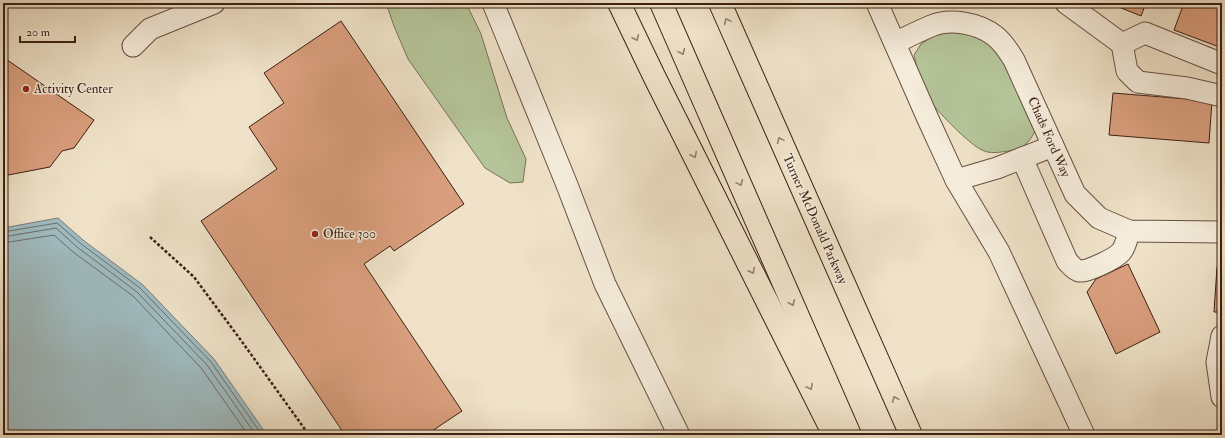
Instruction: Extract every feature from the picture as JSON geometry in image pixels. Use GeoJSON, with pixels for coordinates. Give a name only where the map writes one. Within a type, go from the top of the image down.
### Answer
{"type":"FeatureCollection","features":[{"type":"Feature","properties":{"kind":"highway"},"geometry":{"type":"LineString","coordinates":[[619,3],[834,435]]}},
{"type":"Feature","properties":{"kind":"highway"},"geometry":{"type":"LineString","coordinates":[[661,3],[850,435]]}},
{"type":"Feature","properties":{"kind":"highway","name":"Turner McDonald Parkway"},"geometry":{"type":"LineString","coordinates":[[720,3],[911,435]]}},
{"type":"Feature","properties":{"kind":"street"},"geometry":{"type":"LineString","coordinates":[[132,46],[150,29],[214,3]]}},
{"type":"Feature","properties":{"kind":"street"},"geometry":{"type":"LineString","coordinates":[[493,3],[605,284],[679,435]]}},
{"type":"Feature","properties":{"kind":"street"},"geometry":{"type":"LineString","coordinates":[[877,3],[956,180],[998,252],[1084,435]]}},
{"type":"Feature","properties":{"kind":"street"},"geometry":{"type":"LineString","coordinates":[[1066,3],[1122,44],[1127,71],[1138,82],[1187,88],[1222,96]]}},
{"type":"Feature","properties":{"kind":"street","name":"Chads Ford Way"},"geometry":{"type":"LineString","coordinates":[[895,43],[932,25],[949,22],[973,25],[994,35],[1005,46],[1014,60],[1075,194],[1099,218],[1129,231],[1222,232]]}},
{"type":"Feature","properties":{"kind":"street"},"geometry":{"type":"LineString","coordinates":[[1122,44],[1145,33],[1222,64]]}},
{"type":"Feature","properties":{"kind":"street"},"geometry":{"type":"LineString","coordinates":[[956,180],[997,168],[1053,146]]}},
{"type":"Feature","properties":{"kind":"street"},"geometry":{"type":"LineString","coordinates":[[1022,158],[1067,261],[1072,268],[1079,271],[1087,271],[1120,253],[1126,242],[1129,231]]}},
{"type":"Feature","properties":{"kind":"street"},"geometry":{"type":"LineString","coordinates":[[1222,336],[1217,362],[1222,397]]}},
{"type":"Feature","properties":{"kind":"path"},"geometry":{"type":"LineString","coordinates":[[150,237],[194,277],[309,435]]}},
{"type":"Feature","properties":{"kind":"green space"},"geometry":{"type":"Polygon","coordinates":[[[387,3],[466,3],[481,34],[507,118],[526,159],[523,182],[510,183],[485,168],[408,59],[394,26],[387,3]]]}},
{"type":"Feature","properties":{"kind":"green space"},"geometry":{"type":"Polygon","coordinates":[[[970,29],[993,41],[1009,63],[1035,131],[1025,145],[1017,149],[996,153],[984,151],[977,147],[955,128],[935,107],[922,85],[914,55],[921,44],[938,33],[970,29]]]}},
{"type":"Feature","properties":{"kind":"water"},"geometry":{"type":"Polygon","coordinates":[[[58,218],[83,240],[143,285],[214,359],[267,435],[3,435],[3,228],[58,218]]]}},
{"type":"Feature","properties":{"kind":"building"},"geometry":{"type":"Polygon","coordinates":[[[1109,3],[1146,3],[1141,16],[1109,3]]]}},
{"type":"Feature","properties":{"kind":"building"},"geometry":{"type":"Polygon","coordinates":[[[1184,3],[1222,3],[1222,48],[1174,30],[1184,3]]]}},
{"type":"Feature","properties":{"kind":"building","name":"Office 300"},"geometry":{"type":"Polygon","coordinates":[[[341,21],[464,204],[394,251],[390,246],[364,264],[462,411],[426,435],[345,435],[201,221],[277,169],[249,127],[284,103],[264,73],[341,21]]]}},
{"type":"Feature","properties":{"kind":"building","name":"Activity Center"},"geometry":{"type":"Polygon","coordinates":[[[3,57],[94,120],[74,148],[62,151],[50,167],[3,176],[3,57]]]}},
{"type":"Feature","properties":{"kind":"building"},"geometry":{"type":"Polygon","coordinates":[[[1113,93],[1212,101],[1209,143],[1109,135],[1113,93]]]}},
{"type":"Feature","properties":{"kind":"building"},"geometry":{"type":"Polygon","coordinates":[[[1128,264],[1160,332],[1116,354],[1087,292],[1096,279],[1128,264]]]}},
{"type":"Feature","properties":{"kind":"building"},"geometry":{"type":"Polygon","coordinates":[[[1217,267],[1222,267],[1222,312],[1214,312],[1217,267]]]}},
{"type":"Feature","properties":{"kind":"place","name":"Activity Center"},"geometry":{"type":"Point","coordinates":[26,89]}},
{"type":"Feature","properties":{"kind":"place","name":"Office 300"},"geometry":{"type":"Point","coordinates":[315,234]}}]}
